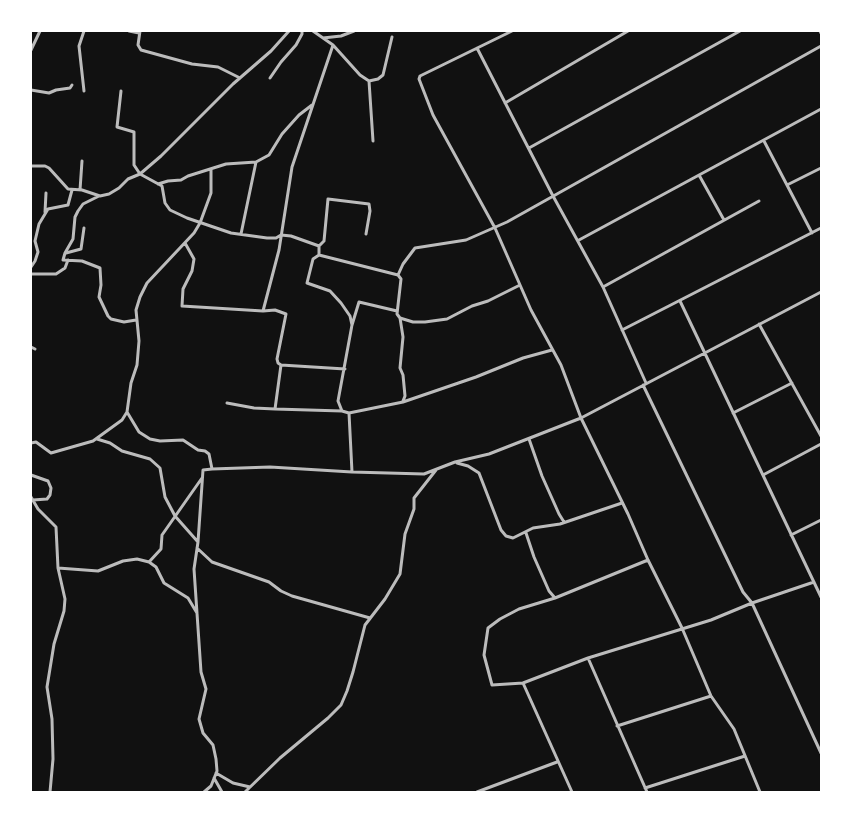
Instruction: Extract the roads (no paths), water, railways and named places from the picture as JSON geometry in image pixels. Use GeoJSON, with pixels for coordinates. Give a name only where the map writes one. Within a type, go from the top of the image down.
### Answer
{"type":"FeatureCollection","features":[{"type":"Feature","properties":{"kind":"street"},"geometry":{"type":"LineString","coordinates":[[31,50],[40,31]]}},
{"type":"Feature","properties":{"kind":"street"},"geometry":{"type":"LineString","coordinates":[[84,31],[79,46],[84,92]]}},
{"type":"Feature","properties":{"kind":"street"},"geometry":{"type":"LineString","coordinates":[[129,31],[140,32],[138,46],[141,50],[192,64],[218,67],[240,78]]}},
{"type":"Feature","properties":{"kind":"street"},"geometry":{"type":"LineString","coordinates":[[136,320],[124,322],[111,319],[108,316],[99,297],[100,268],[82,261],[63,260],[73,239],[75,217],[78,211],[83,204],[100,196],[105,196],[128,179],[140,174],[181,138],[206,110],[271,51],[289,31]]}},
{"type":"Feature","properties":{"kind":"street"},"geometry":{"type":"LineString","coordinates":[[270,78],[296,45],[302,31]]}},
{"type":"Feature","properties":{"kind":"street"},"geometry":{"type":"LineString","coordinates":[[313,31],[333,45],[360,75],[369,81],[378,79],[383,75],[392,37]]}},
{"type":"Feature","properties":{"kind":"street"},"geometry":{"type":"LineString","coordinates":[[323,38],[341,36],[354,31]]}},
{"type":"Feature","properties":{"kind":"street"},"geometry":{"type":"LineString","coordinates":[[512,31],[420,76],[418,80],[433,115],[495,228],[531,310],[561,365],[581,418],[682,628],[711,696],[734,729],[760,792]]}},
{"type":"Feature","properties":{"kind":"street"},"geometry":{"type":"LineString","coordinates":[[505,103],[628,31]]}},
{"type":"Feature","properties":{"kind":"street"},"geometry":{"type":"LineString","coordinates":[[529,148],[740,31]]}},
{"type":"Feature","properties":{"kind":"street"},"geometry":{"type":"LineString","coordinates":[[264,311],[281,235],[292,167],[333,45]]}},
{"type":"Feature","properties":{"kind":"street"},"geometry":{"type":"LineString","coordinates":[[398,275],[403,264],[415,248],[466,240],[495,228],[821,46]]}},
{"type":"Feature","properties":{"kind":"street"},"geometry":{"type":"LineString","coordinates":[[477,48],[553,196],[579,240],[603,287],[645,384],[743,592],[752,603],[821,753]]}},
{"type":"Feature","properties":{"kind":"street"},"geometry":{"type":"LineString","coordinates":[[369,81],[373,142]]}},
{"type":"Feature","properties":{"kind":"street"},"geometry":{"type":"LineString","coordinates":[[31,90],[49,93],[70,88],[72,85]]}},
{"type":"Feature","properties":{"kind":"street"},"geometry":{"type":"LineString","coordinates":[[121,91],[117,127],[134,132],[134,165],[140,174],[162,186],[165,203],[170,210],[230,233],[276,238],[281,235],[319,246]]}},
{"type":"Feature","properties":{"kind":"street"},"geometry":{"type":"LineString","coordinates":[[158,184],[168,180],[181,180],[226,164],[256,162],[269,155],[282,134],[299,115],[312,105]]}},
{"type":"Feature","properties":{"kind":"street"},"geometry":{"type":"LineString","coordinates":[[579,240],[821,109]]}},
{"type":"Feature","properties":{"kind":"street"},"geometry":{"type":"LineString","coordinates":[[764,141],[812,233]]}},
{"type":"Feature","properties":{"kind":"street"},"geometry":{"type":"LineString","coordinates":[[80,190],[82,161]]}},
{"type":"Feature","properties":{"kind":"street"},"geometry":{"type":"LineString","coordinates":[[241,234],[256,162]]}},
{"type":"Feature","properties":{"kind":"street"},"geometry":{"type":"LineString","coordinates":[[31,166],[45,166],[49,168],[66,188],[100,196]]}},
{"type":"Feature","properties":{"kind":"street"},"geometry":{"type":"LineString","coordinates":[[787,186],[821,168]]}},
{"type":"Feature","properties":{"kind":"street"},"geometry":{"type":"LineString","coordinates":[[31,443],[36,442],[51,453],[98,439],[122,420],[127,412],[131,382],[137,365],[139,341],[136,310],[147,283],[185,243],[200,223],[211,193],[211,169]]}},
{"type":"Feature","properties":{"kind":"street"},"geometry":{"type":"LineString","coordinates":[[699,175],[724,220]]}},
{"type":"Feature","properties":{"kind":"street"},"geometry":{"type":"LineString","coordinates":[[46,212],[68,205],[72,190]]}},
{"type":"Feature","properties":{"kind":"street"},"geometry":{"type":"LineString","coordinates":[[31,267],[38,252],[35,241],[39,224],[46,212],[46,193]]}},
{"type":"Feature","properties":{"kind":"street"},"geometry":{"type":"LineString","coordinates":[[319,255],[319,246],[324,240],[328,199],[369,204],[370,211],[366,234]]}},
{"type":"Feature","properties":{"kind":"street"},"geometry":{"type":"LineString","coordinates":[[603,287],[759,201]]}},
{"type":"Feature","properties":{"kind":"street"},"geometry":{"type":"LineString","coordinates":[[65,253],[81,249],[84,228]]}},
{"type":"Feature","properties":{"kind":"street"},"geometry":{"type":"LineString","coordinates":[[622,330],[821,228]]}},
{"type":"Feature","properties":{"kind":"street"},"geometry":{"type":"LineString","coordinates":[[185,243],[194,260],[192,270],[183,289],[182,306],[274,310],[286,314],[276,359],[281,365],[345,369]]}},
{"type":"Feature","properties":{"kind":"street"},"geometry":{"type":"LineString","coordinates":[[352,325],[350,316],[330,291],[307,283],[313,259],[319,255],[398,275],[401,279],[397,311],[403,337],[400,368],[403,374],[405,396],[403,402]]}},
{"type":"Feature","properties":{"kind":"street"},"geometry":{"type":"LineString","coordinates":[[31,274],[56,274],[64,268],[68,260]]}},
{"type":"Feature","properties":{"kind":"street"},"geometry":{"type":"LineString","coordinates":[[400,318],[413,322],[425,322],[447,318],[520,285]]}},
{"type":"Feature","properties":{"kind":"street"},"geometry":{"type":"LineString","coordinates":[[204,792],[211,786],[216,773],[216,759],[213,745],[203,733],[199,719],[206,689],[201,672],[198,614],[194,583],[203,470],[270,467],[424,474],[455,462],[489,454],[581,418],[821,292]]}},
{"type":"Feature","properties":{"kind":"street"},"geometry":{"type":"LineString","coordinates":[[680,301],[821,597]]}},
{"type":"Feature","properties":{"kind":"street"},"geometry":{"type":"LineString","coordinates":[[342,411],[338,401],[352,325],[359,302],[397,311]]}},
{"type":"Feature","properties":{"kind":"street"},"geometry":{"type":"LineString","coordinates":[[759,324],[821,436]]}},
{"type":"Feature","properties":{"kind":"street"},"geometry":{"type":"LineString","coordinates":[[227,403],[254,408],[342,411],[349,413],[403,402],[476,377],[523,358],[552,350]]}},
{"type":"Feature","properties":{"kind":"street"},"geometry":{"type":"LineString","coordinates":[[275,409],[281,365]]}},
{"type":"Feature","properties":{"kind":"street"},"geometry":{"type":"LineString","coordinates":[[733,413],[792,383]]}},
{"type":"Feature","properties":{"kind":"street"},"geometry":{"type":"LineString","coordinates":[[127,412],[140,432],[150,439],[160,441],[184,440],[198,450],[205,451],[209,454],[212,469]]}},
{"type":"Feature","properties":{"kind":"street"},"geometry":{"type":"LineString","coordinates":[[349,413],[352,472]]}},
{"type":"Feature","properties":{"kind":"street"},"geometry":{"type":"LineString","coordinates":[[98,439],[110,443],[122,451],[150,459],[160,468],[165,497],[175,516],[198,542]]}},
{"type":"Feature","properties":{"kind":"street"},"geometry":{"type":"LineString","coordinates":[[529,439],[542,476],[564,522]]}},
{"type":"Feature","properties":{"kind":"street"},"geometry":{"type":"LineString","coordinates":[[763,475],[821,444]]}},
{"type":"Feature","properties":{"kind":"street"},"geometry":{"type":"LineString","coordinates":[[455,462],[468,466],[479,474],[503,534],[513,538],[533,528],[564,522],[622,503]]}},
{"type":"Feature","properties":{"kind":"street"},"geometry":{"type":"LineString","coordinates":[[245,792],[280,758],[341,705],[348,691],[364,625],[400,574],[404,534],[414,509],[414,498],[437,470]]}},
{"type":"Feature","properties":{"kind":"street"},"geometry":{"type":"LineString","coordinates":[[31,476],[48,481],[51,488],[48,499],[32,499]]}},
{"type":"Feature","properties":{"kind":"street"},"geometry":{"type":"LineString","coordinates":[[150,562],[162,549],[162,535],[202,478]]}},
{"type":"Feature","properties":{"kind":"street"},"geometry":{"type":"LineString","coordinates":[[32,499],[38,509],[56,527],[58,568],[65,599],[64,611],[54,644],[47,687],[52,719],[53,760],[50,792]]}},
{"type":"Feature","properties":{"kind":"street"},"geometry":{"type":"LineString","coordinates":[[791,534],[821,520]]}},
{"type":"Feature","properties":{"kind":"street"},"geometry":{"type":"LineString","coordinates":[[526,533],[549,591],[555,598]]}},
{"type":"Feature","properties":{"kind":"street"},"geometry":{"type":"LineString","coordinates":[[197,548],[212,562],[269,582],[292,596],[370,618]]}},
{"type":"Feature","properties":{"kind":"street"},"geometry":{"type":"LineString","coordinates":[[58,568],[98,571],[123,561],[137,559],[150,562],[156,567],[164,583],[188,598],[198,614]]}},
{"type":"Feature","properties":{"kind":"street"},"geometry":{"type":"LineString","coordinates":[[648,560],[555,598],[519,610],[500,619],[488,628],[484,655],[492,685],[523,683],[588,658],[711,620],[752,603],[814,582]]}},
{"type":"Feature","properties":{"kind":"street"},"geometry":{"type":"LineString","coordinates":[[588,658],[646,790],[745,756]]}},
{"type":"Feature","properties":{"kind":"street"},"geometry":{"type":"LineString","coordinates":[[523,683],[572,792]]}},
{"type":"Feature","properties":{"kind":"street"},"geometry":{"type":"LineString","coordinates":[[617,726],[711,696]]}},
{"type":"Feature","properties":{"kind":"street"},"geometry":{"type":"LineString","coordinates":[[477,792],[558,762]]}},
{"type":"Feature","properties":{"kind":"street"},"geometry":{"type":"LineString","coordinates":[[216,773],[233,783],[250,787]]}},
{"type":"Feature","properties":{"kind":"street"},"geometry":{"type":"LineString","coordinates":[[214,778],[222,792]]}}]}
